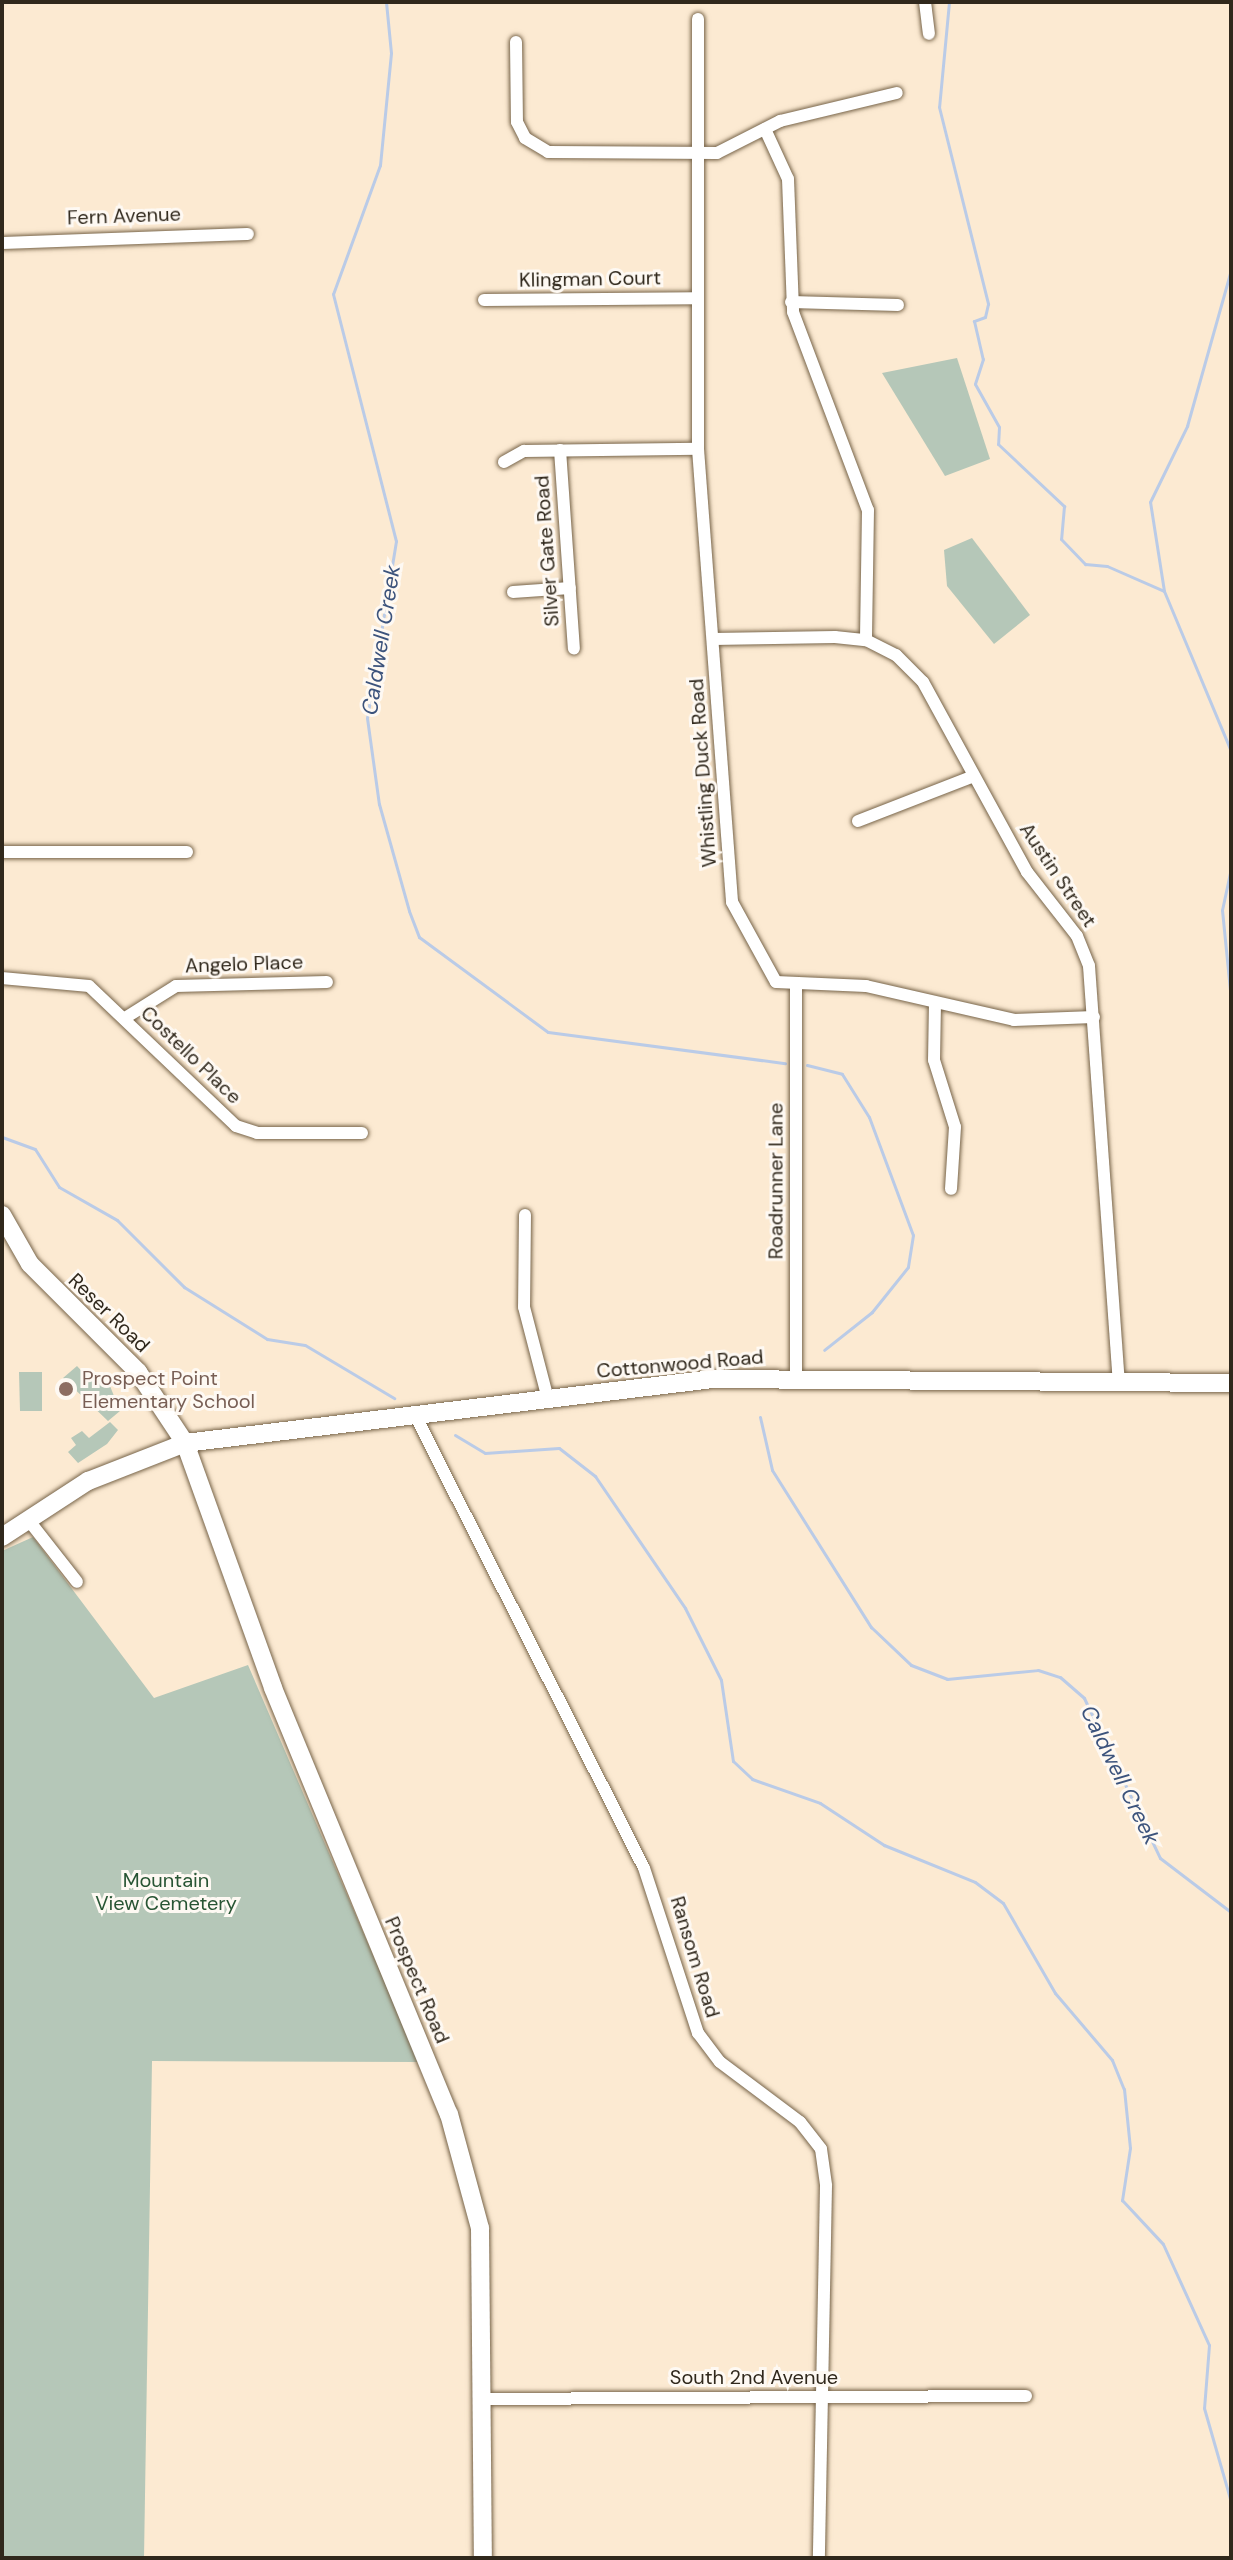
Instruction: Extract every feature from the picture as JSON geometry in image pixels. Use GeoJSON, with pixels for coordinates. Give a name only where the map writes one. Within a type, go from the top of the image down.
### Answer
{"type":"FeatureCollection","features":[{"type":"Feature","properties":{"kind":"main road","name":"Reser Road"},"geometry":{"type":"LineString","coordinates":[[2,1215],[30,1264],[138,1372],[185,1443]]}},
{"type":"Feature","properties":{"kind":"main road","name":"Cottonwood Road"},"geometry":{"type":"LineString","coordinates":[[2,1537],[110,1470],[185,1443],[548,1399],[796,1376],[1231,1383]]}},
{"type":"Feature","properties":{"kind":"main road","name":"Prospect Road"},"geometry":{"type":"LineString","coordinates":[[185,1443],[273,1688],[467,2166],[480,2228],[483,2558]]}},
{"type":"Feature","properties":{"kind":"street"},"geometry":{"type":"LineString","coordinates":[[925,2],[929,34]]}},
{"type":"Feature","properties":{"kind":"street","name":"Whistling Duck Road"},"geometry":{"type":"LineString","coordinates":[[698,19],[695,228],[698,449],[732,902],[776,982],[796,986]]}},
{"type":"Feature","properties":{"kind":"street"},"geometry":{"type":"LineString","coordinates":[[516,42],[517,122],[535,147],[696,154],[737,146],[765,129],[897,93]]}},
{"type":"Feature","properties":{"kind":"street"},"geometry":{"type":"LineString","coordinates":[[765,129],[788,179],[791,302],[868,510],[866,640]]}},
{"type":"Feature","properties":{"kind":"street","name":"Fern Avenue"},"geometry":{"type":"LineString","coordinates":[[2,243],[248,234]]}},
{"type":"Feature","properties":{"kind":"street","name":"Klingman Court"},"geometry":{"type":"LineString","coordinates":[[484,300],[696,298]]}},
{"type":"Feature","properties":{"kind":"street"},"geometry":{"type":"LineString","coordinates":[[791,302],[898,305]]}},
{"type":"Feature","properties":{"kind":"street"},"geometry":{"type":"LineString","coordinates":[[504,462],[524,451],[698,449]]}},
{"type":"Feature","properties":{"kind":"street","name":"Silver Gate Road"},"geometry":{"type":"LineString","coordinates":[[560,450],[574,649]]}},
{"type":"Feature","properties":{"kind":"street"},"geometry":{"type":"LineString","coordinates":[[513,592],[570,588]]}},
{"type":"Feature","properties":{"kind":"street","name":"Austin Street"},"geometry":{"type":"LineString","coordinates":[[713,639],[866,640],[896,655],[923,682],[1027,872],[1077,936],[1089,966],[1094,1017],[1119,1380]]}},
{"type":"Feature","properties":{"kind":"street"},"geometry":{"type":"LineString","coordinates":[[858,821],[974,776]]}},
{"type":"Feature","properties":{"kind":"street"},"geometry":{"type":"LineString","coordinates":[[2,852],[187,852]]}},
{"type":"Feature","properties":{"kind":"street","name":"Costello Place"},"geometry":{"type":"LineString","coordinates":[[2,978],[89,986],[236,1126],[257,1133],[362,1133]]}},
{"type":"Feature","properties":{"kind":"street","name":"Angelo Place"},"geometry":{"type":"LineString","coordinates":[[125,1018],[176,986],[327,982]]}},
{"type":"Feature","properties":{"kind":"street"},"geometry":{"type":"LineString","coordinates":[[796,986],[866,986],[1014,1020],[1094,1017]]}},
{"type":"Feature","properties":{"kind":"street","name":"Roadrunner Lane"},"geometry":{"type":"LineString","coordinates":[[796,986],[796,1376]]}},
{"type":"Feature","properties":{"kind":"street"},"geometry":{"type":"LineString","coordinates":[[935,1003],[934,1060],[955,1127],[951,1189]]}},
{"type":"Feature","properties":{"kind":"street"},"geometry":{"type":"LineString","coordinates":[[525,1215],[524,1307],[548,1399]]}},
{"type":"Feature","properties":{"kind":"street","name":"Ransom Road"},"geometry":{"type":"LineString","coordinates":[[416,1417],[644,1868],[698,2033],[720,2062],[800,2122],[821,2149],[826,2186],[819,2558]]}},
{"type":"Feature","properties":{"kind":"street"},"geometry":{"type":"LineString","coordinates":[[30,1522],[77,1582]]}},
{"type":"Feature","properties":{"kind":"street","name":"South 2nd Avenue"},"geometry":{"type":"LineString","coordinates":[[482,2399],[1026,2396]]}},
{"type":"Feature","properties":{"kind":"green space"},"geometry":{"type":"Polygon","coordinates":[[[957,358],[990,459],[945,476],[882,373],[957,358]]]}},
{"type":"Feature","properties":{"kind":"green space"},"geometry":{"type":"Polygon","coordinates":[[[972,538],[1030,615],[994,644],[947,586],[944,550],[972,538]]]}},
{"type":"Feature","properties":{"kind":"green space"},"geometry":{"type":"Polygon","coordinates":[[[77,1366],[90,1380],[108,1381],[120,1411],[108,1421],[63,1378],[77,1366]]]}},
{"type":"Feature","properties":{"kind":"green space"},"geometry":{"type":"Polygon","coordinates":[[[19,1372],[42,1372],[42,1411],[20,1411],[19,1372]]]}},
{"type":"Feature","properties":{"kind":"green space"},"geometry":{"type":"Polygon","coordinates":[[[110,1422],[118,1430],[107,1444],[78,1463],[68,1452],[76,1445],[71,1438],[82,1431],[89,1438],[110,1422]]]}},
{"type":"Feature","properties":{"kind":"green space","name":"Mountain View Cemetery"},"geometry":{"type":"Polygon","coordinates":[[[33,1537],[154,1698],[248,1665],[419,2062],[152,2061],[144,2558],[2,2558],[2,1551],[33,1537]]]}},
{"type":"Feature","properties":{"kind":"waterway","name":"Caldwell Creek"},"geometry":{"type":"LineString","coordinates":[[386,2],[391,53],[380,165],[333,294],[396,541],[367,718],[379,804],[409,911],[419,937],[548,1032],[785,1063]]}},
{"type":"Feature","properties":{"kind":"waterway"},"geometry":{"type":"LineString","coordinates":[[949,2],[939,107],[988,304],[985,317],[974,321],[983,359],[975,384],[999,427],[998,444],[1064,506],[1061,539],[1085,564],[1107,566],[1164,591],[1231,751]]}},
{"type":"Feature","properties":{"kind":"waterway"},"geometry":{"type":"LineString","coordinates":[[1164,591],[1150,502],[1187,426],[1231,269]]}},
{"type":"Feature","properties":{"kind":"waterway"},"geometry":{"type":"LineString","coordinates":[[1231,868],[1222,910],[1231,1000]]}},
{"type":"Feature","properties":{"kind":"waterway","name":"Caldwell Creek"},"geometry":{"type":"LineString","coordinates":[[807,1065],[842,1074],[869,1117],[913,1235],[908,1267],[872,1312],[824,1350]]}},
{"type":"Feature","properties":{"kind":"waterway"},"geometry":{"type":"LineString","coordinates":[[2,1137],[35,1149],[59,1187],[117,1220],[184,1287],[267,1339],[305,1345],[394,1398]]}},
{"type":"Feature","properties":{"kind":"waterway","name":"Caldwell Creek"},"geometry":{"type":"LineString","coordinates":[[760,1417],[772,1470],[871,1627],[911,1665],[947,1679],[1038,1670],[1060,1677],[1084,1698],[1160,1858],[1231,1912]]}},
{"type":"Feature","properties":{"kind":"waterway"},"geometry":{"type":"LineString","coordinates":[[455,1435],[485,1453],[559,1448],[595,1476],[685,1608],[721,1680],[733,1761],[752,1779],[820,1803],[884,1845],[975,1882],[1003,1903],[1055,1993],[1112,2060],[1124,2089],[1130,2148],[1122,2200],[1163,2244],[1209,2345],[1204,2408],[1231,2502]]}},
{"type":"Feature","properties":{"kind":"place","name":"Prospect Point Elementary School"},"geometry":{"type":"Point","coordinates":[66,1389]}}]}
